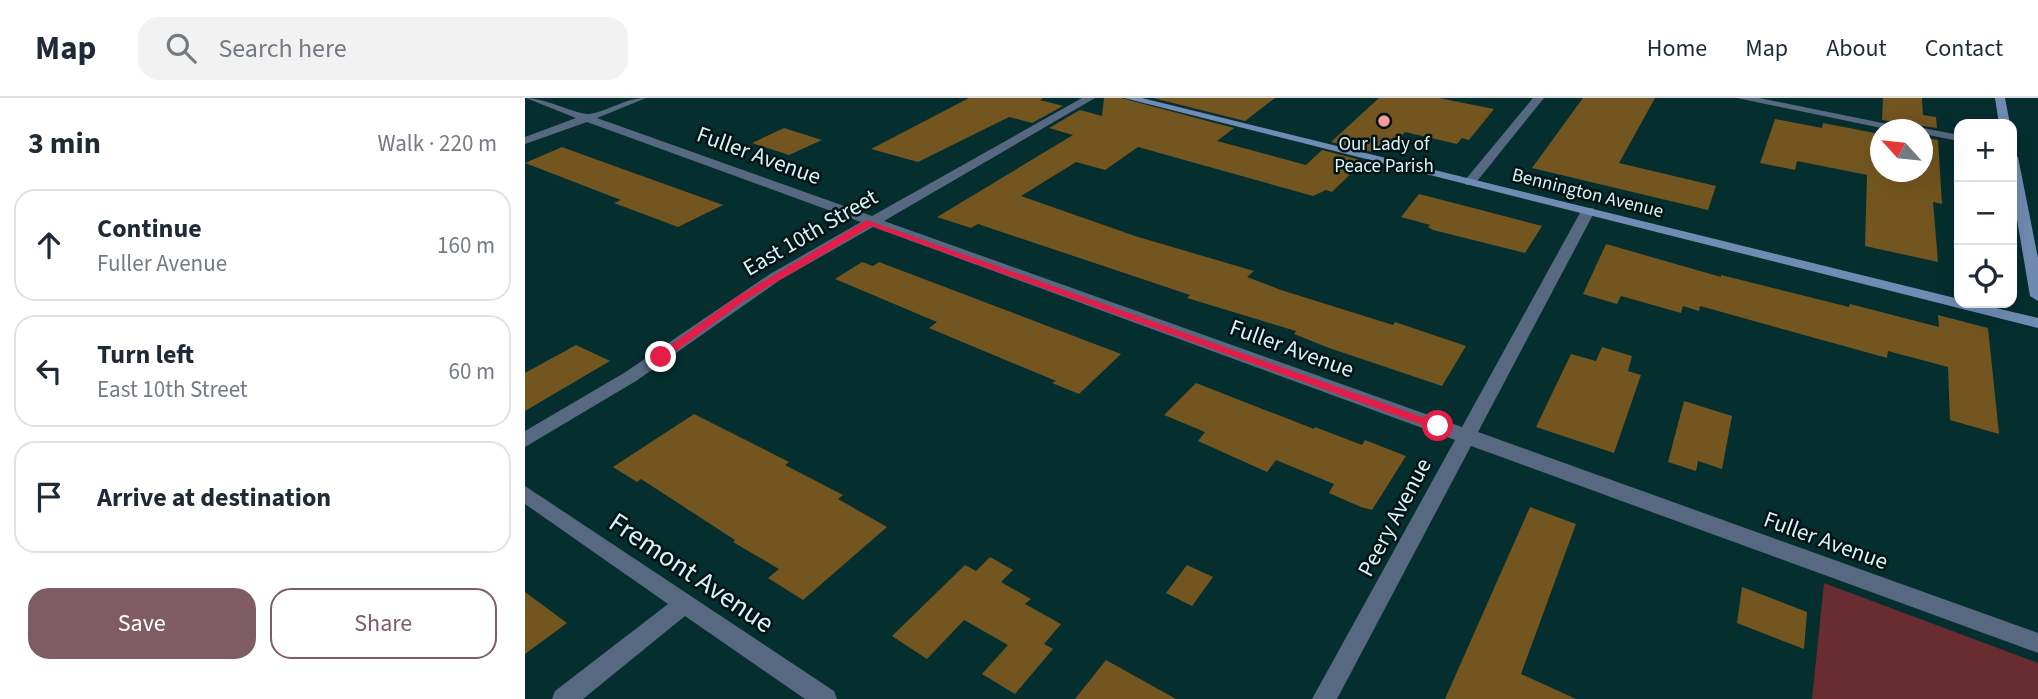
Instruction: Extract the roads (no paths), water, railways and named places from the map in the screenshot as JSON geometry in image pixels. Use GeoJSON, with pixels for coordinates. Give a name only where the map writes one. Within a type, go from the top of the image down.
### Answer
{"type":"FeatureCollection","features":[{"type":"Feature","properties":{"kind":"street","name":"Fuller Avenue"},"geometry":{"type":"LineString","coordinates":[[531,98],[2038,643]]}},
{"type":"Feature","properties":{"kind":"street"},"geometry":{"type":"LineString","coordinates":[[525,141],[642,98]]}},
{"type":"Feature","properties":{"kind":"street","name":"East 10th Street"},"geometry":{"type":"LineString","coordinates":[[525,440],[630,377],[752,291],[1090,98]]}},
{"type":"Feature","properties":{"kind":"street","name":"Bennington Avenue"},"geometry":{"type":"LineString","coordinates":[[1129,98],[2038,323]]}},
{"type":"Feature","properties":{"kind":"street"},"geometry":{"type":"LineString","coordinates":[[1470,182],[1539,98]]}},
{"type":"Feature","properties":{"kind":"street"},"geometry":{"type":"LineString","coordinates":[[1742,98],[1870,122]]}},
{"type":"Feature","properties":{"kind":"street"},"geometry":{"type":"LineString","coordinates":[[2000,98],[2004,119]]}},
{"type":"Feature","properties":{"kind":"street"},"geometry":{"type":"LineString","coordinates":[[1933,133],[1954,137]]}},
{"type":"Feature","properties":{"kind":"street"},"geometry":{"type":"LineString","coordinates":[[2017,182],[2038,296]]}},
{"type":"Feature","properties":{"kind":"street","name":"Peery Avenue"},"geometry":{"type":"LineString","coordinates":[[1324,699],[1588,211]]}},
{"type":"Feature","properties":{"kind":"street","name":"Fremont Avenue"},"geometry":{"type":"LineString","coordinates":[[525,494],[825,699]]}},
{"type":"Feature","properties":{"kind":"street"},"geometry":{"type":"LineString","coordinates":[[564,699],[685,603]]}},
{"type":"Feature","properties":{"kind":"place","name":"Our Lady of Peace Parish"},"geometry":{"type":"Point","coordinates":[1384,121]}}]}
